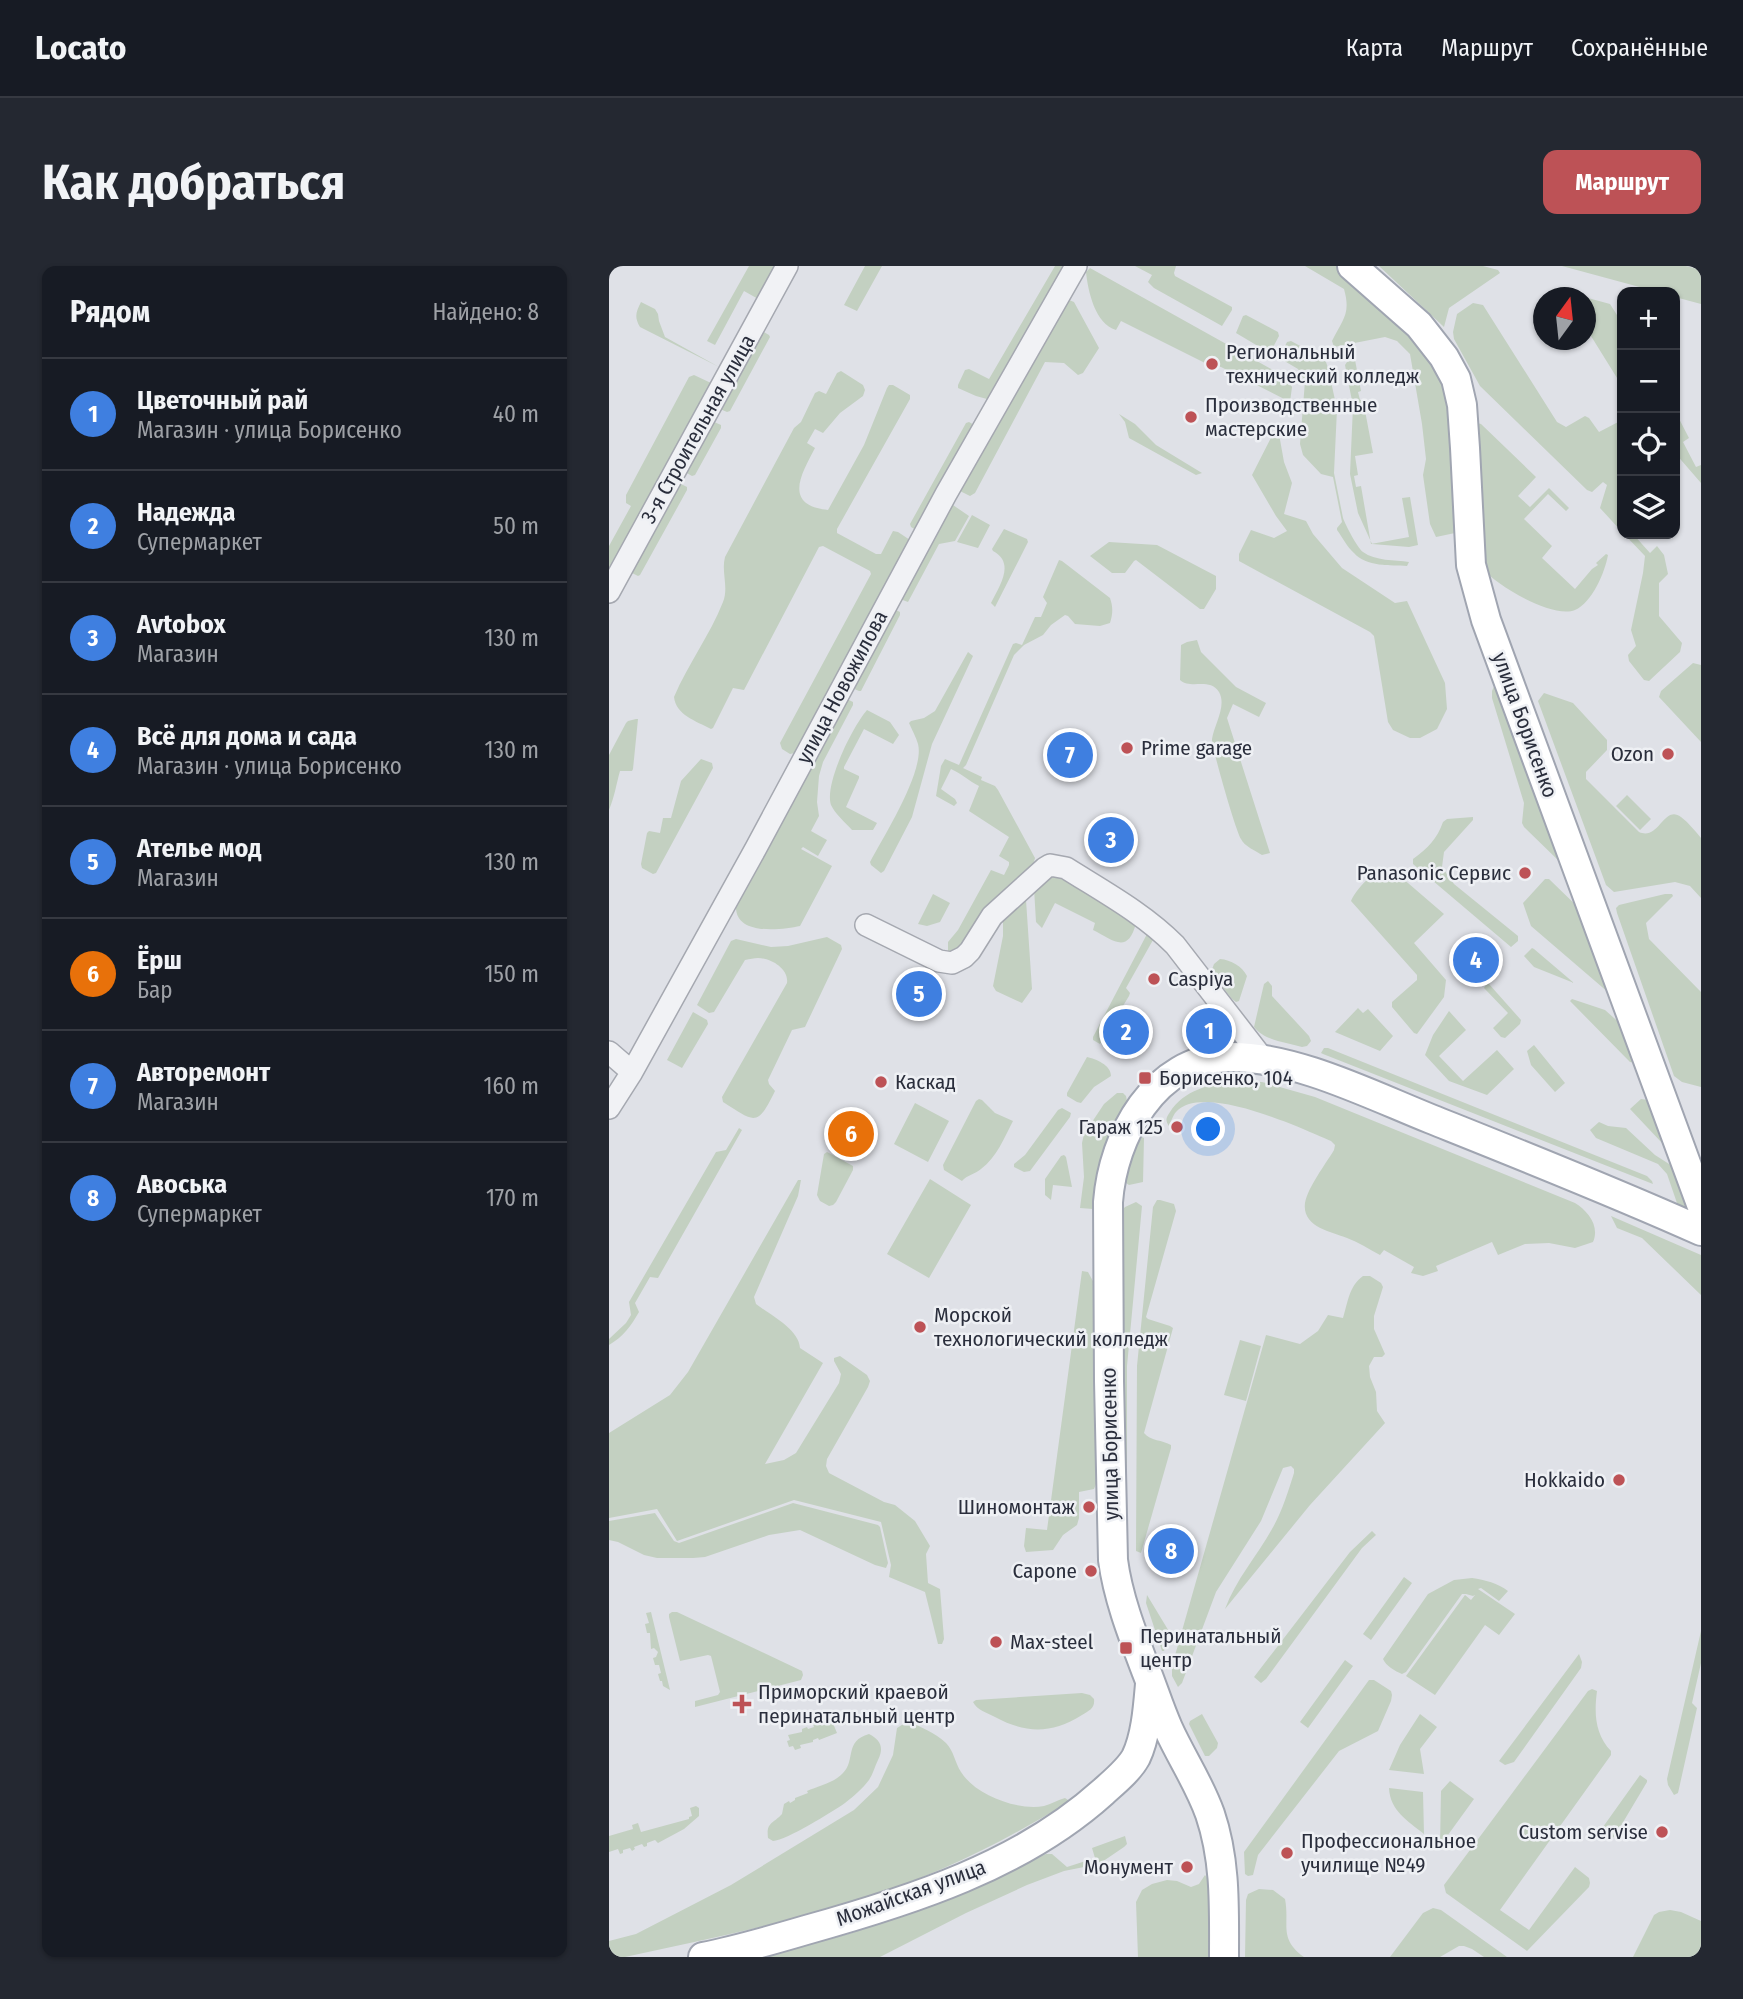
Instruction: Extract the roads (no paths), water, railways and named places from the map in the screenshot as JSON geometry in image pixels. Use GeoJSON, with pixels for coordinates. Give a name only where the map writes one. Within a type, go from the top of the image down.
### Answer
{"type":"FeatureCollection","features":[{"type":"Feature","properties":{"kind":"main road","name":"улица Борисенко"},"geometry":{"type":"LineString","coordinates":[[1352,266],[1419,325],[1444,357],[1456,379],[1462,405],[1471,565],[1479,598],[1701,1204]]}},
{"type":"Feature","properties":{"kind":"main road","name":"улица Борисенко"},"geometry":{"type":"LineString","coordinates":[[1224,1957],[1224,1893],[1218,1847],[1210,1814],[1168,1728],[1150,1681],[1117,1581],[1113,1560],[1109,1185],[1123,1139],[1137,1114],[1156,1087],[1181,1069],[1228,1057],[1264,1060],[1322,1076],[1632,1200],[1701,1231]]}},
{"type":"Feature","properties":{"kind":"main road","name":"Можайская улица"},"geometry":{"type":"LineString","coordinates":[[703,1957],[853,1917],[961,1878],[1005,1858],[1055,1829],[1092,1802],[1135,1757],[1143,1733],[1150,1681]]}},
{"type":"Feature","properties":{"kind":"main road"},"geometry":{"type":"LineString","coordinates":[[1135,1757],[1156,1751],[1169,1752],[1183,1758]]}},
{"type":"Feature","properties":{"kind":"street","name":"3-я Строительная улица"},"geometry":{"type":"LineString","coordinates":[[609,592],[787,266]]}},
{"type":"Feature","properties":{"kind":"street","name":"улица Новожилова"},"geometry":{"type":"LineString","coordinates":[[609,1108],[632,1072],[757,848],[946,494],[1076,266]]}},
{"type":"Feature","properties":{"kind":"street"},"geometry":{"type":"LineString","coordinates":[[866,925],[939,961],[952,963],[964,957],[992,916],[1045,868],[1050,865],[1066,868],[1163,932],[1264,1060]]}},
{"type":"Feature","properties":{"kind":"street"},"geometry":{"type":"LineString","coordinates":[[609,1052],[632,1072]]}},
{"type":"Feature","properties":{"kind":"place","name":"Региональный технический колледж"},"geometry":{"type":"Point","coordinates":[1212,364]}},
{"type":"Feature","properties":{"kind":"place","name":"Производственные мастерские"},"geometry":{"type":"Point","coordinates":[1191,417]}},
{"type":"Feature","properties":{"kind":"place","name":"Prime garage"},"geometry":{"type":"Point","coordinates":[1127,748]}},
{"type":"Feature","properties":{"kind":"place","name":"Ozon"},"geometry":{"type":"Point","coordinates":[1668,754]}},
{"type":"Feature","properties":{"kind":"place","name":"Авторемонт"},"geometry":{"type":"Point","coordinates":[1070,755]}},
{"type":"Feature","properties":{"kind":"place","name":"Avtobox"},"geometry":{"type":"Point","coordinates":[1111,840]}},
{"type":"Feature","properties":{"kind":"place","name":"Panasonic Сервис"},"geometry":{"type":"Point","coordinates":[1525,873]}},
{"type":"Feature","properties":{"kind":"place","name":"Всё для дома и сада"},"geometry":{"type":"Point","coordinates":[1476,960]}},
{"type":"Feature","properties":{"kind":"place","name":"Caspiya"},"geometry":{"type":"Point","coordinates":[1154,979]}},
{"type":"Feature","properties":{"kind":"place","name":"Ателье мод"},"geometry":{"type":"Point","coordinates":[919,994]}},
{"type":"Feature","properties":{"kind":"place","name":"Цветочный рай"},"geometry":{"type":"Point","coordinates":[1209,1031]}},
{"type":"Feature","properties":{"kind":"place","name":"Надежда"},"geometry":{"type":"Point","coordinates":[1126,1032]}},
{"type":"Feature","properties":{"kind":"place","name":"Борисенко, 104"},"geometry":{"type":"Point","coordinates":[1145,1078]}},
{"type":"Feature","properties":{"kind":"place","name":"Каскад"},"geometry":{"type":"Point","coordinates":[881,1082]}},
{"type":"Feature","properties":{"kind":"place","name":"Гараж 125"},"geometry":{"type":"Point","coordinates":[1177,1127]}},
{"type":"Feature","properties":{"kind":"place","name":"Ёрш"},"geometry":{"type":"Point","coordinates":[851,1134]}},
{"type":"Feature","properties":{"kind":"place","name":"Морской технологический колледж"},"geometry":{"type":"Point","coordinates":[920,1327]}},
{"type":"Feature","properties":{"kind":"place","name":"Hokkaido"},"geometry":{"type":"Point","coordinates":[1619,1480]}},
{"type":"Feature","properties":{"kind":"place","name":"Шиномонтаж"},"geometry":{"type":"Point","coordinates":[1089,1507]}},
{"type":"Feature","properties":{"kind":"place","name":"Авоська"},"geometry":{"type":"Point","coordinates":[1171,1551]}},
{"type":"Feature","properties":{"kind":"place","name":"Capone"},"geometry":{"type":"Point","coordinates":[1091,1571]}},
{"type":"Feature","properties":{"kind":"place","name":"Max-steel"},"geometry":{"type":"Point","coordinates":[996,1642]}},
{"type":"Feature","properties":{"kind":"place","name":"Перинатальный центр"},"geometry":{"type":"Point","coordinates":[1126,1648]}},
{"type":"Feature","properties":{"kind":"place","name":"Приморский краевой перинатальный центр"},"geometry":{"type":"Point","coordinates":[742,1704]}},
{"type":"Feature","properties":{"kind":"place","name":"Custom servise"},"geometry":{"type":"Point","coordinates":[1662,1832]}},
{"type":"Feature","properties":{"kind":"place","name":"Профессиональное училище №49"},"geometry":{"type":"Point","coordinates":[1287,1853]}},
{"type":"Feature","properties":{"kind":"place","name":"Монумент"},"geometry":{"type":"Point","coordinates":[1187,1867]}}]}
